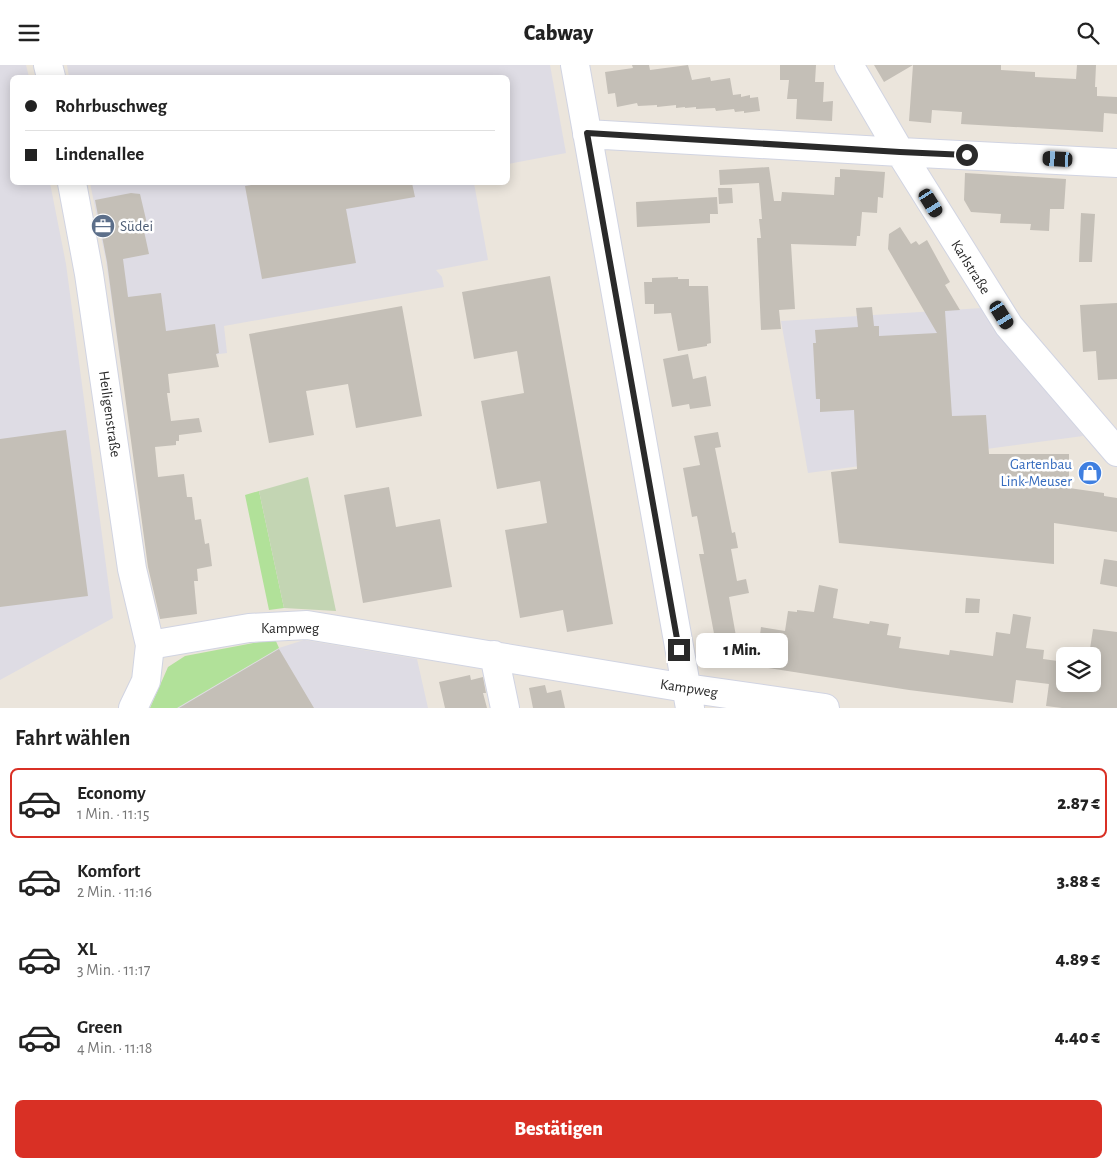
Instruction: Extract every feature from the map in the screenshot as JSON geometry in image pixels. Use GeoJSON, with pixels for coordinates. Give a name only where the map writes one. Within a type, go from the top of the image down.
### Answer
{"type":"FeatureCollection","features":[{"type":"Feature","properties":{"kind":"street"},"geometry":{"type":"LineString","coordinates":[[575,65],[688,698]]}},
{"type":"Feature","properties":{"kind":"street","name":"Karlstraße"},"geometry":{"type":"LineString","coordinates":[[849,65],[900,152],[1009,326],[1117,452]]}},
{"type":"Feature","properties":{"kind":"street"},"geometry":{"type":"LineString","coordinates":[[587,133],[1117,163]]}},
{"type":"Feature","properties":{"kind":"street","name":"Heiligenstraße"},"geometry":{"type":"LineString","coordinates":[[72,185],[89,274],[132,569],[150,645]]}},
{"type":"Feature","properties":{"kind":"street","name":"Kampweg"},"geometry":{"type":"LineString","coordinates":[[150,645],[249,628],[307,625],[494,655],[688,698],[825,708]]}},
{"type":"Feature","properties":{"kind":"street"},"geometry":{"type":"LineString","coordinates":[[133,708],[146,681],[150,645]]}},
{"type":"Feature","properties":{"kind":"street"},"geometry":{"type":"LineString","coordinates":[[494,655],[505,708]]}},
{"type":"Feature","properties":{"kind":"shaded area"},"geometry":{"type":"Polygon","coordinates":[[[0,65],[26,65],[28,75],[10,75],[10,185],[50,185],[66,264],[113,618],[0,680],[0,65]]]}},
{"type":"Feature","properties":{"kind":"shaded area"},"geometry":{"type":"Polygon","coordinates":[[[67,65],[550,65],[566,153],[510,164],[510,75],[69,75],[67,65]]]}},
{"type":"Feature","properties":{"kind":"shaded area"},"geometry":{"type":"Polygon","coordinates":[[[90,185],[474,185],[488,260],[436,270],[442,277],[444,287],[224,326],[227,353],[121,367],[106,261],[90,185]]]}},
{"type":"Feature","properties":{"kind":"shaded area"},"geometry":{"type":"Polygon","coordinates":[[[982,308],[1083,436],[808,473],[781,321],[982,308]]]}},
{"type":"Feature","properties":{"kind":"shaded area"},"geometry":{"type":"Polygon","coordinates":[[[304,640],[417,659],[428,708],[177,708],[279,648],[304,640]]]}},
{"type":"Feature","properties":{"kind":"green space"},"geometry":{"type":"Polygon","coordinates":[[[308,477],[336,611],[284,608],[259,491],[308,477]]]}},
{"type":"Feature","properties":{"kind":"green space"},"geometry":{"type":"Polygon","coordinates":[[[259,491],[284,608],[269,610],[245,495],[259,491]]]}},
{"type":"Feature","properties":{"kind":"green space"},"geometry":{"type":"Polygon","coordinates":[[[275,639],[279,648],[177,708],[150,708],[168,667],[185,656],[275,639]]]}},
{"type":"Feature","properties":{"kind":"building"},"geometry":{"type":"Polygon","coordinates":[[[632,65],[649,65],[650,70],[688,65],[692,80],[710,77],[711,81],[730,78],[733,95],[741,94],[741,97],[750,95],[750,98],[758,97],[760,111],[744,113],[744,111],[735,112],[734,109],[716,111],[715,108],[676,108],[676,105],[638,106],[637,103],[617,107],[615,93],[608,94],[605,72],[633,68],[632,65]]]}},
{"type":"Feature","properties":{"kind":"building"},"geometry":{"type":"Polygon","coordinates":[[[780,65],[816,65],[815,82],[824,82],[823,102],[833,101],[832,121],[796,119],[797,99],[787,99],[789,80],[780,80],[780,65]]]}},
{"type":"Feature","properties":{"kind":"building"},"geometry":{"type":"Polygon","coordinates":[[[874,65],[913,65],[884,82],[874,65]]]}},
{"type":"Feature","properties":{"kind":"building"},"geometry":{"type":"Polygon","coordinates":[[[913,65],[1001,65],[1001,70],[1035,72],[1035,77],[1076,79],[1077,65],[1096,65],[1095,87],[1097,87],[1097,96],[1117,97],[1117,114],[1104,113],[1103,132],[961,124],[962,112],[932,110],[931,123],[909,121],[913,65]]]}},
{"type":"Feature","properties":{"kind":"building"},"geometry":{"type":"Polygon","coordinates":[[[769,167],[774,201],[781,201],[782,192],[834,195],[835,177],[840,177],[840,169],[885,172],[883,198],[878,197],[877,213],[862,212],[860,236],[857,236],[856,246],[791,244],[795,309],[779,310],[781,329],[761,330],[757,238],[761,238],[759,219],[762,219],[759,183],[720,185],[719,170],[769,167]]]}},
{"type":"Feature","properties":{"kind":"building"},"geometry":{"type":"Polygon","coordinates":[[[965,173],[1066,179],[1064,209],[1050,209],[1049,231],[1030,230],[1031,224],[1000,223],[1001,214],[971,212],[964,200],[965,173]]]}},
{"type":"Feature","properties":{"kind":"building"},"geometry":{"type":"Polygon","coordinates":[[[412,185],[415,197],[346,209],[356,263],[262,279],[245,186],[412,185]]]}},
{"type":"Feature","properties":{"kind":"building"},"geometry":{"type":"Polygon","coordinates":[[[718,188],[732,188],[733,203],[719,204],[718,188]]]}},
{"type":"Feature","properties":{"kind":"building"},"geometry":{"type":"Polygon","coordinates":[[[131,193],[140,194],[148,228],[144,231],[149,254],[123,259],[128,297],[161,293],[166,331],[215,324],[219,353],[216,354],[219,367],[168,374],[170,393],[167,393],[171,421],[199,418],[202,432],[179,435],[179,441],[176,441],[176,445],[155,447],[158,477],[184,474],[187,497],[192,497],[195,520],[201,519],[205,544],[209,543],[212,566],[197,569],[198,581],[194,581],[197,614],[160,619],[148,567],[107,262],[95,200],[131,193]]]}},
{"type":"Feature","properties":{"kind":"building"},"geometry":{"type":"Polygon","coordinates":[[[717,197],[718,214],[710,214],[710,223],[637,227],[636,202],[717,197]]]}},
{"type":"Feature","properties":{"kind":"building"},"geometry":{"type":"Polygon","coordinates":[[[1081,213],[1095,214],[1092,262],[1079,262],[1081,213]]]}},
{"type":"Feature","properties":{"kind":"building"},"geometry":{"type":"Polygon","coordinates":[[[900,227],[911,244],[916,241],[919,245],[927,240],[950,282],[945,285],[960,310],[945,311],[952,416],[986,415],[989,454],[1069,454],[1069,488],[1104,493],[1104,496],[1117,498],[1117,532],[1054,523],[1054,564],[839,543],[831,472],[857,469],[854,410],[820,412],[820,399],[816,399],[813,343],[816,343],[815,330],[858,327],[856,308],[872,307],[874,326],[879,326],[879,336],[937,333],[888,249],[889,234],[900,227]]]}},
{"type":"Feature","properties":{"kind":"building"},"geometry":{"type":"Polygon","coordinates":[[[550,276],[613,624],[567,632],[563,610],[520,618],[505,530],[547,523],[540,481],[497,489],[481,401],[524,393],[517,351],[474,359],[462,292],[550,276]]]}},
{"type":"Feature","properties":{"kind":"building"},"geometry":{"type":"Polygon","coordinates":[[[678,277],[678,279],[689,279],[689,286],[708,286],[711,343],[707,344],[707,346],[678,351],[671,313],[654,314],[654,304],[645,304],[644,282],[652,282],[652,278],[678,277]]]}},
{"type":"Feature","properties":{"kind":"building"},"geometry":{"type":"Polygon","coordinates":[[[1117,303],[1117,379],[1098,380],[1096,351],[1083,352],[1080,305],[1117,303]]]}},
{"type":"Feature","properties":{"kind":"building"},"geometry":{"type":"Polygon","coordinates":[[[402,306],[422,416],[356,428],[348,384],[306,391],[314,435],[269,443],[249,334],[402,306]]]}},
{"type":"Feature","properties":{"kind":"building"},"geometry":{"type":"Polygon","coordinates":[[[688,354],[693,379],[706,376],[711,406],[690,409],[689,404],[672,407],[663,359],[688,354]]]}},
{"type":"Feature","properties":{"kind":"building"},"geometry":{"type":"Polygon","coordinates":[[[66,430],[88,596],[0,607],[0,439],[66,430]]]}},
{"type":"Feature","properties":{"kind":"building"},"geometry":{"type":"Polygon","coordinates":[[[718,432],[721,447],[715,448],[732,533],[735,532],[738,548],[731,549],[737,581],[746,579],[749,593],[729,597],[741,664],[719,660],[699,554],[704,554],[697,516],[692,517],[683,468],[700,465],[694,436],[718,432]]]}},
{"type":"Feature","properties":{"kind":"building"},"geometry":{"type":"Polygon","coordinates":[[[389,487],[396,527],[440,519],[452,587],[363,603],[344,495],[389,487]]]}},
{"type":"Feature","properties":{"kind":"building"},"geometry":{"type":"Polygon","coordinates":[[[1104,559],[1117,561],[1117,587],[1100,584],[1104,559]]]}},
{"type":"Feature","properties":{"kind":"building"},"geometry":{"type":"Polygon","coordinates":[[[819,585],[838,589],[833,618],[869,624],[870,621],[889,624],[887,635],[901,637],[899,648],[949,655],[950,650],[993,656],[996,632],[1010,634],[1013,614],[1031,617],[1026,648],[1044,650],[1043,659],[1056,661],[1056,692],[1101,692],[1101,647],[1090,647],[1093,629],[1117,632],[1117,708],[1062,708],[1046,706],[1049,684],[1016,680],[1013,703],[909,690],[756,666],[761,627],[785,631],[788,611],[814,612],[819,585]]]}},
{"type":"Feature","properties":{"kind":"building"},"geometry":{"type":"Polygon","coordinates":[[[966,598],[980,599],[979,613],[965,613],[966,598]]]}},
{"type":"Feature","properties":{"kind":"building"},"geometry":{"type":"Polygon","coordinates":[[[279,649],[314,708],[179,708],[279,649]]]}},
{"type":"Feature","properties":{"kind":"building"},"geometry":{"type":"Polygon","coordinates":[[[470,675],[471,680],[483,677],[486,693],[483,693],[487,708],[445,708],[439,682],[470,675]]]}},
{"type":"Feature","properties":{"kind":"building"},"geometry":{"type":"Polygon","coordinates":[[[545,685],[547,693],[561,690],[565,708],[533,708],[529,688],[545,685]]]}},
{"type":"Feature","properties":{"kind":"place","name":"Südei"},"geometry":{"type":"Point","coordinates":[103,226]}},
{"type":"Feature","properties":{"kind":"place","name":"Gartenbau Link-Meuser"},"geometry":{"type":"Point","coordinates":[1090,473]}},
{"type":"Feature","properties":{"kind":"route"},"geometry":{"type":"LineString","coordinates":[[679,650],[587,133],[967,155]]}}]}
